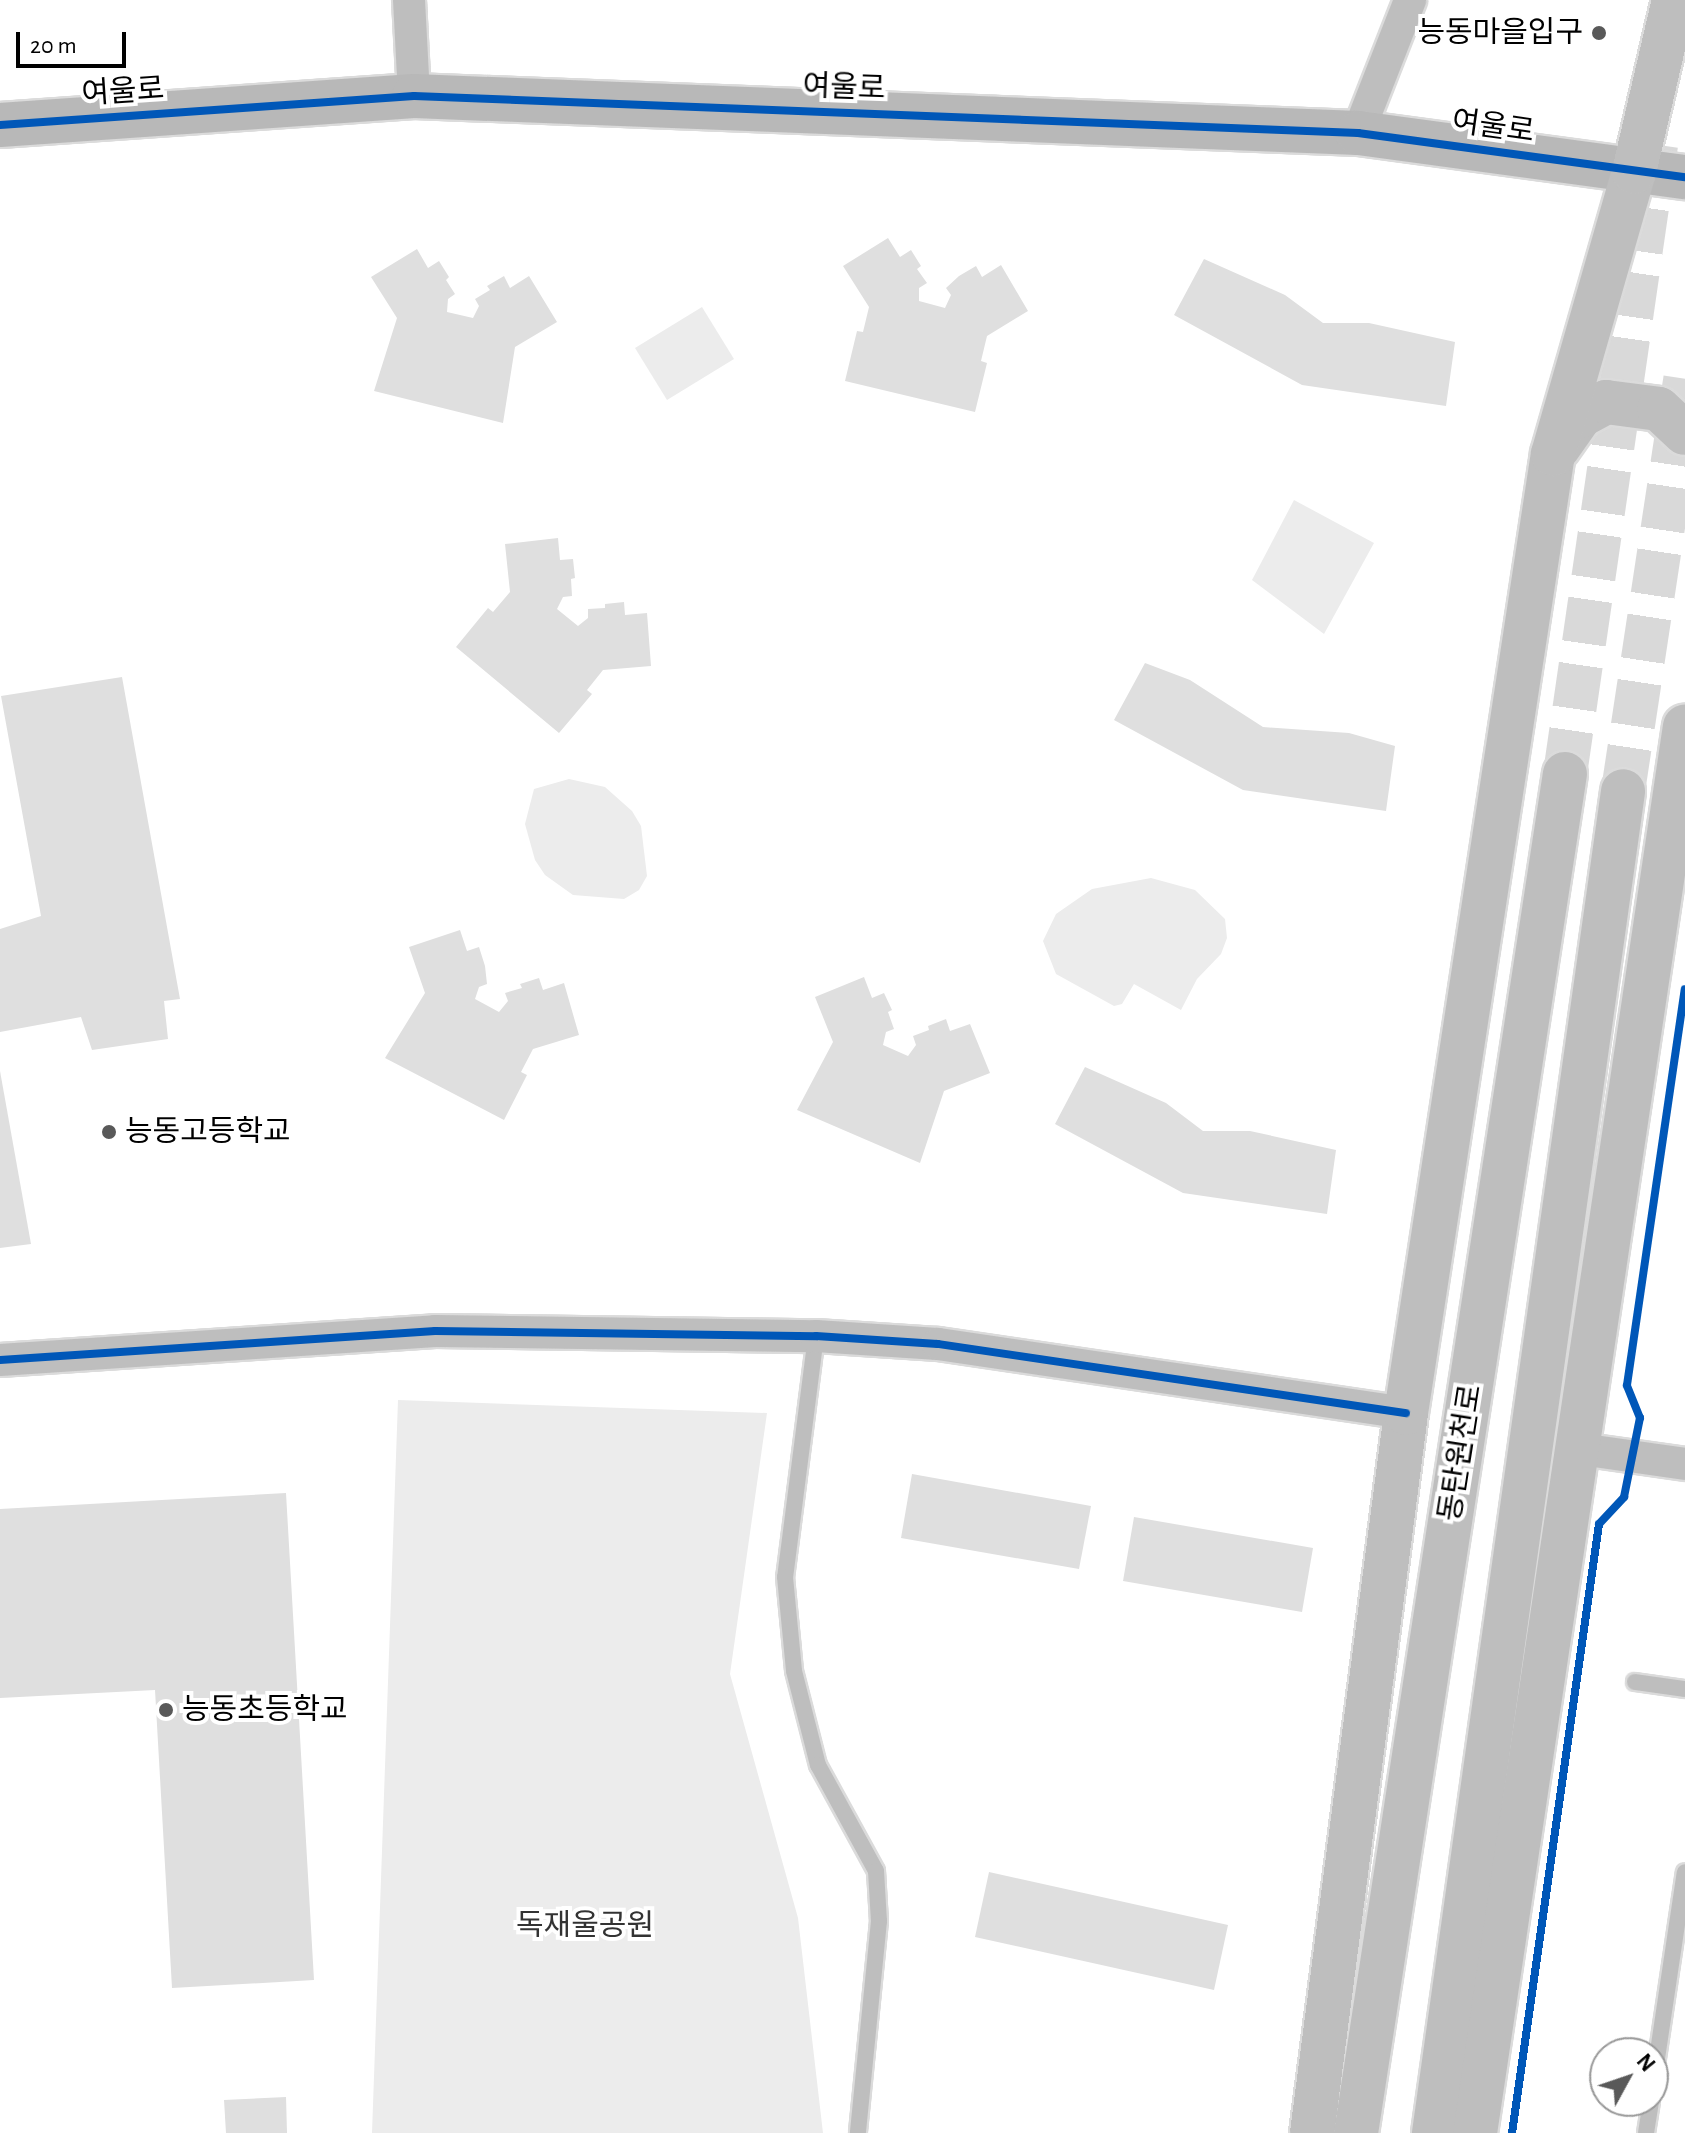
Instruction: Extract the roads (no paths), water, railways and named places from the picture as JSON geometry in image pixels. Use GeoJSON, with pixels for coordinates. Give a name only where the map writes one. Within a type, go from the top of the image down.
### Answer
{"type":"FeatureCollection","features":[{"type":"Feature","properties":{"kind":"main road"},"geometry":{"type":"LineString","coordinates":[[1312,2133],[1406,1413],[1553,454],[1634,172],[1674,0]]}},
{"type":"Feature","properties":{"kind":"main road"},"geometry":{"type":"LineString","coordinates":[[1553,454],[1580,416],[1606,402],[1659,409],[1685,433]]}},
{"type":"Feature","properties":{"kind":"main road"},"geometry":{"type":"LineString","coordinates":[[1475,2133],[1580,1449],[1685,727]]}},
{"type":"Feature","properties":{"kind":"main road","name":"동탄원천로"},"geometry":{"type":"LineString","coordinates":[[1356,2133],[1565,774]]}},
{"type":"Feature","properties":{"kind":"main road"},"geometry":{"type":"LineString","coordinates":[[1434,2133],[1623,791]]}},
{"type":"Feature","properties":{"kind":"street"},"geometry":{"type":"LineString","coordinates":[[409,0],[414,96]]}},
{"type":"Feature","properties":{"kind":"street"},"geometry":{"type":"LineString","coordinates":[[1358,133],[1410,0]]}},
{"type":"Feature","properties":{"kind":"street","name":"여울로"},"geometry":{"type":"LineString","coordinates":[[0,125],[414,96],[1358,133],[1685,177]]}},
{"type":"Feature","properties":{"kind":"street"},"geometry":{"type":"LineString","coordinates":[[0,1360],[435,1331],[816,1336],[938,1344],[1406,1413]]}},
{"type":"Feature","properties":{"kind":"street"},"geometry":{"type":"LineString","coordinates":[[1580,1449],[1685,1464]]}},
{"type":"Feature","properties":{"kind":"lane"},"geometry":{"type":"LineString","coordinates":[[816,1336],[785,1577],[794,1671],[818,1765],[876,1871],[879,1921],[858,2133]]}},
{"type":"Feature","properties":{"kind":"lane"},"geometry":{"type":"LineString","coordinates":[[1635,1682],[1685,1689]]}},
{"type":"Feature","properties":{"kind":"lane"},"geometry":{"type":"LineString","coordinates":[[1660,2037],[1685,1872]]}},
{"type":"Feature","properties":{"kind":"tunnel"},"geometry":{"type":"LineString","coordinates":[[1565,774],[1656,145]]}},
{"type":"Feature","properties":{"kind":"tunnel"},"geometry":{"type":"LineString","coordinates":[[1623,791],[1685,379]]}},
{"type":"Feature","properties":{"kind":"place","name":"능동마을입구"},"geometry":{"type":"Point","coordinates":[1599,33]}},
{"type":"Feature","properties":{"kind":"place","name":"능동고등학교"},"geometry":{"type":"Point","coordinates":[109,1132]}},
{"type":"Feature","properties":{"kind":"place","name":"능동초등학교"},"geometry":{"type":"Point","coordinates":[166,1710]}},
{"type":"Feature","properties":{"kind":"park label","name":"독재울공원"},"geometry":{"type":"Point","coordinates":[585,1926]}}]}
